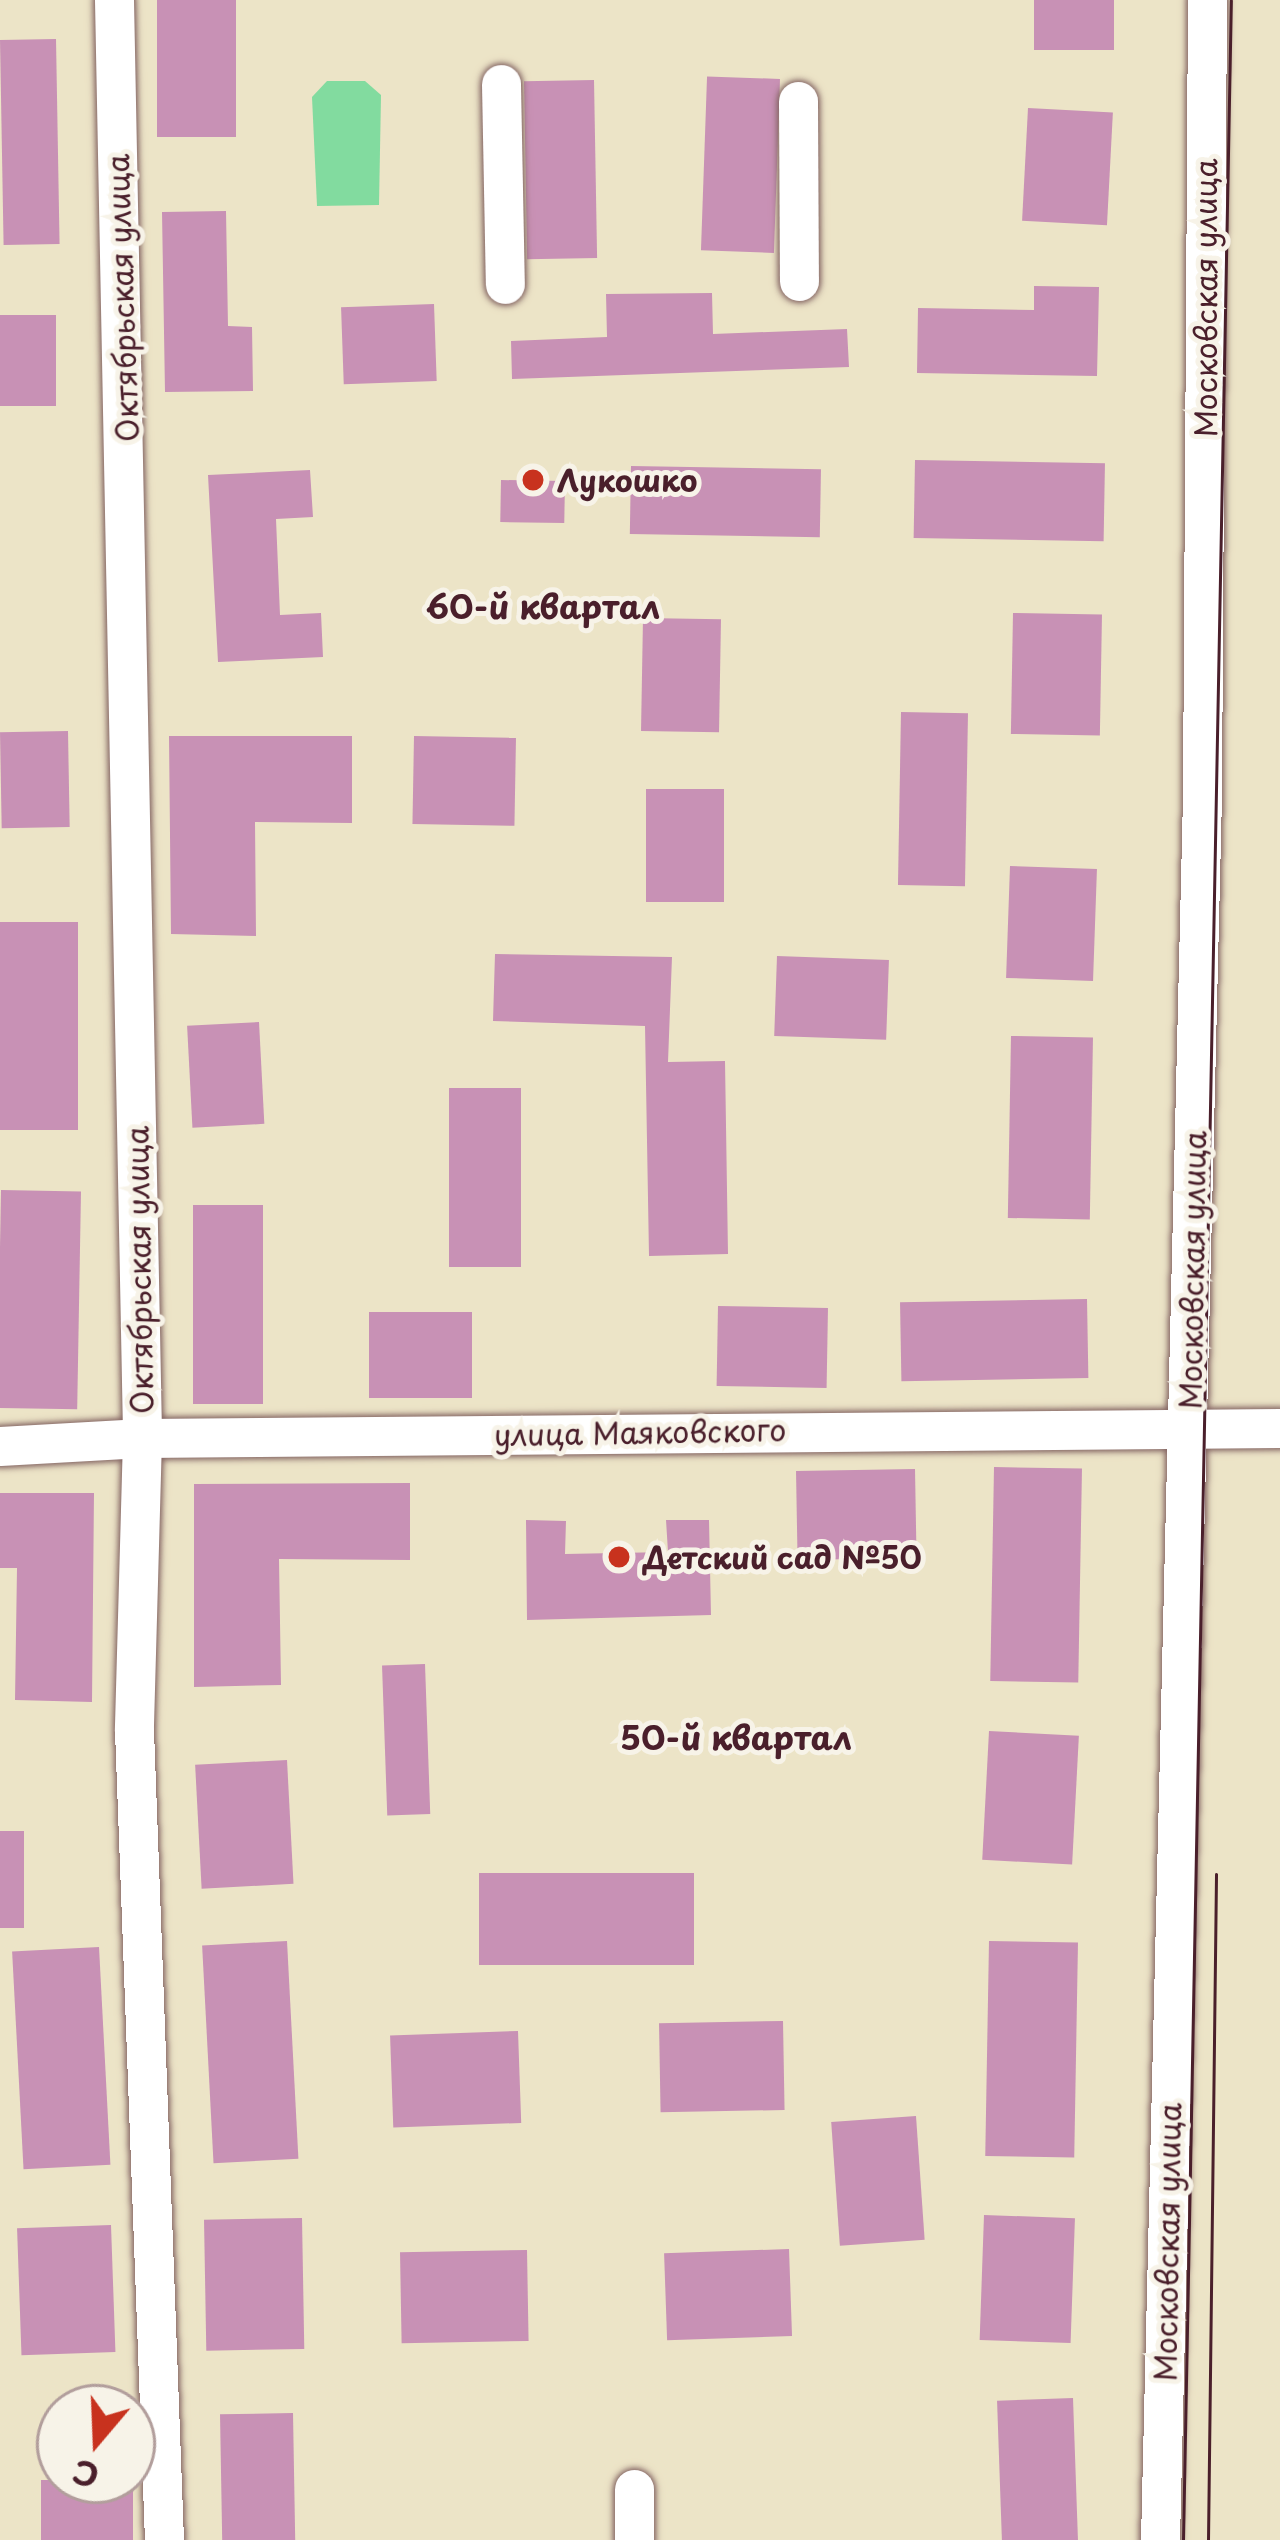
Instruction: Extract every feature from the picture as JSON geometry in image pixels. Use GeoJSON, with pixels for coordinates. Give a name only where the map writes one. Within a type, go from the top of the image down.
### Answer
{"type":"FeatureCollection","features":[{"type":"Feature","properties":{"kind":"street","name":"Октябрьская улица"},"geometry":{"type":"LineString","coordinates":[[114,0],[142,1438],[134,1730],[164,2540]]}},
{"type":"Feature","properties":{"kind":"street","name":"Московская улица"},"geometry":{"type":"LineString","coordinates":[[1160,2540],[1188,1426],[1207,0]]}},
{"type":"Feature","properties":{"kind":"street"},"geometry":{"type":"LineString","coordinates":[[501,84],[505,284]]}},
{"type":"Feature","properties":{"kind":"street"},"geometry":{"type":"LineString","coordinates":[[798,101],[799,281]]}},
{"type":"Feature","properties":{"kind":"street","name":"улица Маяковского"},"geometry":{"type":"LineString","coordinates":[[0,1446],[142,1438],[1280,1428]]}},
{"type":"Feature","properties":{"kind":"street"},"geometry":{"type":"LineString","coordinates":[[634,2489],[634,2540]]}},
{"type":"Feature","properties":{"kind":"green space"},"geometry":{"type":"Polygon","coordinates":[[[327,81],[365,81],[381,95],[379,205],[317,206],[312,97],[327,81]]]}},
{"type":"Feature","properties":{"kind":"building"},"geometry":{"type":"Polygon","coordinates":[[[157,0],[236,0],[236,137],[157,137],[157,0]]]}},
{"type":"Feature","properties":{"kind":"building"},"geometry":{"type":"Polygon","coordinates":[[[1034,0],[1114,0],[1114,50],[1034,50],[1034,0]]]}},
{"type":"Feature","properties":{"kind":"building"},"geometry":{"type":"Polygon","coordinates":[[[56,39],[60,244],[4,245],[0,40],[56,39]]]}},
{"type":"Feature","properties":{"kind":"building"},"geometry":{"type":"Polygon","coordinates":[[[707,76],[780,79],[774,253],[701,250],[707,76]]]}},
{"type":"Feature","properties":{"kind":"building"},"geometry":{"type":"Polygon","coordinates":[[[594,80],[597,258],[527,259],[524,81],[594,80]]]}},
{"type":"Feature","properties":{"kind":"building"},"geometry":{"type":"Polygon","coordinates":[[[1028,108],[1113,112],[1107,225],[1022,221],[1028,108]]]}},
{"type":"Feature","properties":{"kind":"building"},"geometry":{"type":"Polygon","coordinates":[[[226,211],[228,326],[252,327],[253,391],[165,392],[162,212],[226,211]]]}},
{"type":"Feature","properties":{"kind":"building"},"geometry":{"type":"Polygon","coordinates":[[[1034,286],[1099,287],[1097,376],[917,373],[918,308],[1034,310],[1034,286]]]}},
{"type":"Feature","properties":{"kind":"building"},"geometry":{"type":"Polygon","coordinates":[[[712,293],[713,334],[847,329],[849,367],[512,379],[511,341],[607,337],[606,294],[712,293]]]}},
{"type":"Feature","properties":{"kind":"building"},"geometry":{"type":"Polygon","coordinates":[[[434,304],[437,381],[344,384],[341,307],[434,304]]]}},
{"type":"Feature","properties":{"kind":"building"},"geometry":{"type":"Polygon","coordinates":[[[0,315],[56,315],[56,406],[0,406],[0,315]]]}},
{"type":"Feature","properties":{"kind":"building"},"geometry":{"type":"Polygon","coordinates":[[[915,460],[1105,463],[1104,541],[914,538],[915,460]]]}},
{"type":"Feature","properties":{"kind":"building"},"geometry":{"type":"Polygon","coordinates":[[[631,466],[821,469],[820,537],[630,534],[631,466]]]}},
{"type":"Feature","properties":{"kind":"building"},"geometry":{"type":"Polygon","coordinates":[[[310,470],[313,517],[276,519],[280,615],[321,613],[323,657],[218,662],[208,475],[310,470]]]}},
{"type":"Feature","properties":{"kind":"building"},"geometry":{"type":"Polygon","coordinates":[[[501,480],[565,481],[564,523],[500,522],[501,480]]]}},
{"type":"Feature","properties":{"kind":"building"},"geometry":{"type":"Polygon","coordinates":[[[1013,613],[1102,615],[1100,736],[1011,734],[1013,613]]]}},
{"type":"Feature","properties":{"kind":"building"},"geometry":{"type":"Polygon","coordinates":[[[643,618],[721,619],[719,732],[641,731],[643,618]]]}},
{"type":"Feature","properties":{"kind":"building"},"geometry":{"type":"Polygon","coordinates":[[[901,712],[968,713],[965,886],[898,885],[901,712]]]}},
{"type":"Feature","properties":{"kind":"building"},"geometry":{"type":"Polygon","coordinates":[[[68,731],[70,827],[2,828],[0,732],[68,731]]]}},
{"type":"Feature","properties":{"kind":"building"},"geometry":{"type":"Polygon","coordinates":[[[169,736],[352,736],[352,823],[255,822],[256,936],[171,934],[169,736]]]}},
{"type":"Feature","properties":{"kind":"building"},"geometry":{"type":"Polygon","coordinates":[[[414,736],[516,738],[514,826],[412,824],[414,736]]]}},
{"type":"Feature","properties":{"kind":"building"},"geometry":{"type":"Polygon","coordinates":[[[646,789],[724,789],[724,902],[646,902],[646,789]]]}},
{"type":"Feature","properties":{"kind":"building"},"geometry":{"type":"Polygon","coordinates":[[[1010,866],[1097,869],[1093,981],[1006,978],[1010,866]]]}},
{"type":"Feature","properties":{"kind":"building"},"geometry":{"type":"Polygon","coordinates":[[[0,922],[78,922],[78,1130],[0,1130],[0,922]]]}},
{"type":"Feature","properties":{"kind":"building"},"geometry":{"type":"Polygon","coordinates":[[[495,954],[672,957],[668,1062],[725,1061],[728,1254],[649,1256],[645,1026],[493,1021],[495,954]]]}},
{"type":"Feature","properties":{"kind":"building"},"geometry":{"type":"Polygon","coordinates":[[[777,956],[889,960],[886,1040],[774,1036],[777,956]]]}},
{"type":"Feature","properties":{"kind":"building"},"geometry":{"type":"Polygon","coordinates":[[[259,1022],[264,1124],[192,1128],[187,1026],[259,1022]]]}},
{"type":"Feature","properties":{"kind":"building"},"geometry":{"type":"Polygon","coordinates":[[[1011,1036],[1093,1037],[1090,1219],[1008,1218],[1011,1036]]]}},
{"type":"Feature","properties":{"kind":"building"},"geometry":{"type":"Polygon","coordinates":[[[449,1088],[521,1088],[521,1267],[449,1267],[449,1088]]]}},
{"type":"Feature","properties":{"kind":"building"},"geometry":{"type":"Polygon","coordinates":[[[1,1190],[81,1191],[77,1409],[0,1408],[1,1190]]]}},
{"type":"Feature","properties":{"kind":"building"},"geometry":{"type":"Polygon","coordinates":[[[193,1205],[263,1205],[263,1404],[193,1404],[193,1205]]]}},
{"type":"Feature","properties":{"kind":"building"},"geometry":{"type":"Polygon","coordinates":[[[1087,1299],[1088,1378],[901,1381],[900,1302],[1087,1299]]]}},
{"type":"Feature","properties":{"kind":"building"},"geometry":{"type":"Polygon","coordinates":[[[718,1306],[828,1308],[827,1388],[717,1386],[718,1306]]]}},
{"type":"Feature","properties":{"kind":"building"},"geometry":{"type":"Polygon","coordinates":[[[369,1312],[472,1312],[472,1398],[369,1398],[369,1312]]]}},
{"type":"Feature","properties":{"kind":"building"},"geometry":{"type":"Polygon","coordinates":[[[994,1467],[1082,1469],[1078,1683],[990,1681],[994,1467]]]}},
{"type":"Feature","properties":{"kind":"building"},"geometry":{"type":"Polygon","coordinates":[[[915,1469],[917,1558],[798,1560],[796,1471],[915,1469]]]}},
{"type":"Feature","properties":{"kind":"building"},"geometry":{"type":"Polygon","coordinates":[[[410,1483],[410,1560],[279,1559],[281,1685],[194,1687],[194,1484],[410,1483]]]}},
{"type":"Feature","properties":{"kind":"building"},"geometry":{"type":"Polygon","coordinates":[[[0,1493],[94,1493],[92,1702],[15,1700],[17,1568],[0,1568],[0,1493]]]}},
{"type":"Feature","properties":{"kind":"building"},"geometry":{"type":"Polygon","coordinates":[[[526,1520],[566,1521],[565,1554],[668,1552],[666,1520],[709,1520],[711,1615],[527,1620],[526,1520]]]}},
{"type":"Feature","properties":{"kind":"building"},"geometry":{"type":"Polygon","coordinates":[[[425,1664],[430,1814],[387,1815],[382,1666],[425,1664]]]}},
{"type":"Feature","properties":{"kind":"building"},"geometry":{"type":"Polygon","coordinates":[[[989,1731],[1079,1736],[1072,1865],[982,1860],[989,1731]]]}},
{"type":"Feature","properties":{"kind":"building"},"geometry":{"type":"Polygon","coordinates":[[[287,1760],[293,1884],[202,1889],[195,1765],[287,1760]]]}},
{"type":"Feature","properties":{"kind":"building"},"geometry":{"type":"Polygon","coordinates":[[[0,1831],[24,1831],[24,1928],[0,1928],[0,1831]]]}},
{"type":"Feature","properties":{"kind":"building"},"geometry":{"type":"Polygon","coordinates":[[[479,1873],[694,1873],[694,1965],[479,1965],[479,1873]]]}},
{"type":"Feature","properties":{"kind":"building"},"geometry":{"type":"Polygon","coordinates":[[[287,1941],[298,2159],[214,2163],[202,1945],[287,1941]]]}},
{"type":"Feature","properties":{"kind":"building"},"geometry":{"type":"Polygon","coordinates":[[[989,1941],[1078,1943],[1074,2158],[985,2156],[989,1941]]]}},
{"type":"Feature","properties":{"kind":"building"},"geometry":{"type":"Polygon","coordinates":[[[99,1947],[110,2165],[24,2169],[12,1952],[99,1947]]]}},
{"type":"Feature","properties":{"kind":"building"},"geometry":{"type":"Polygon","coordinates":[[[783,2021],[785,2110],[661,2112],[659,2023],[783,2021]]]}},
{"type":"Feature","properties":{"kind":"building"},"geometry":{"type":"Polygon","coordinates":[[[518,2031],[521,2123],[393,2127],[390,2035],[518,2031]]]}},
{"type":"Feature","properties":{"kind":"building"},"geometry":{"type":"Polygon","coordinates":[[[916,2116],[925,2240],[840,2246],[831,2122],[916,2116]]]}},
{"type":"Feature","properties":{"kind":"building"},"geometry":{"type":"Polygon","coordinates":[[[984,2215],[1075,2218],[1071,2343],[980,2340],[984,2215]]]}},
{"type":"Feature","properties":{"kind":"building"},"geometry":{"type":"Polygon","coordinates":[[[302,2218],[304,2349],[206,2351],[204,2220],[302,2218]]]}},
{"type":"Feature","properties":{"kind":"building"},"geometry":{"type":"Polygon","coordinates":[[[111,2225],[115,2352],[21,2355],[17,2228],[111,2225]]]}},
{"type":"Feature","properties":{"kind":"building"},"geometry":{"type":"Polygon","coordinates":[[[789,2249],[792,2336],[667,2340],[664,2253],[789,2249]]]}},
{"type":"Feature","properties":{"kind":"building"},"geometry":{"type":"Polygon","coordinates":[[[527,2250],[529,2341],[402,2343],[400,2252],[527,2250]]]}},
{"type":"Feature","properties":{"kind":"building"},"geometry":{"type":"Polygon","coordinates":[[[1073,2398],[1078,2540],[1002,2540],[997,2401],[1073,2398]]]}},
{"type":"Feature","properties":{"kind":"building"},"geometry":{"type":"Polygon","coordinates":[[[293,2413],[295,2540],[222,2540],[220,2414],[293,2413]]]}},
{"type":"Feature","properties":{"kind":"building"},"geometry":{"type":"Polygon","coordinates":[[[41,2504],[133,2504],[133,2540],[41,2540],[41,2504]]]}},
{"type":"Feature","properties":{"kind":"tram line"},"geometry":{"type":"LineString","coordinates":[[1183,2540],[1231,0]]}},
{"type":"Feature","properties":{"kind":"tram line"},"geometry":{"type":"LineString","coordinates":[[1208,2540],[1216,1874]]}},
{"type":"Feature","properties":{"kind":"place","name":"Лукошко"},"geometry":{"type":"Point","coordinates":[533,480]}},
{"type":"Feature","properties":{"kind":"place","name":"Детский сад №50"},"geometry":{"type":"Point","coordinates":[619,1557]}},
{"type":"Feature","properties":{"kind":"district","name":"60-й квартал"},"geometry":{"type":"Point","coordinates":[543,606]}},
{"type":"Feature","properties":{"kind":"district","name":"50-й квартал"},"geometry":{"type":"Point","coordinates":[736,1737]}}]}
